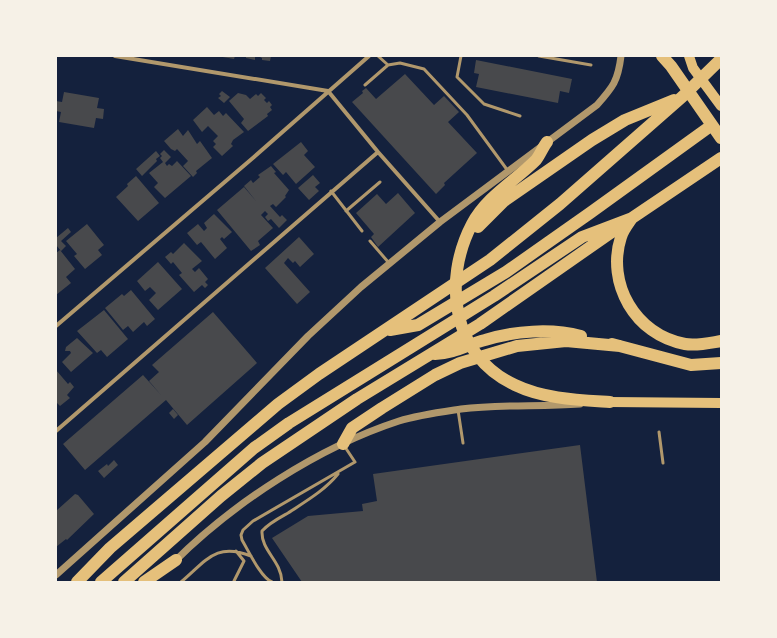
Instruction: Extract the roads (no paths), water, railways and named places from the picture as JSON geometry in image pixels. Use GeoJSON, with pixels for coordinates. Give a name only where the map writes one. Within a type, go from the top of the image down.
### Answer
{"type":"FeatureCollection","features":[{"type":"Feature","properties":{"kind":"highway"},"geometry":{"type":"LineString","coordinates":[[662,56],[721,138]]}},
{"type":"Feature","properties":{"kind":"highway"},"geometry":{"type":"LineString","coordinates":[[77,582],[110,548],[278,404],[319,374],[490,260],[560,204],[682,97],[721,59]]}},
{"type":"Feature","properties":{"kind":"highway"},"geometry":{"type":"LineString","coordinates":[[461,250],[487,216],[504,201],[538,176],[625,120],[682,97]]}},
{"type":"Feature","properties":{"kind":"highway"},"geometry":{"type":"LineString","coordinates":[[383,332],[418,325],[506,272],[712,125]]}},
{"type":"Feature","properties":{"kind":"highway"},"geometry":{"type":"LineString","coordinates":[[547,142],[536,159],[504,187],[479,213],[472,224],[461,250],[456,277],[458,314],[461,329],[480,359],[506,381],[517,386],[568,399],[610,402]]}},
{"type":"Feature","properties":{"kind":"highway"},"geometry":{"type":"LineString","coordinates":[[124,582],[221,496],[262,463],[357,399],[433,354],[521,296],[721,158]]}},
{"type":"Feature","properties":{"kind":"highway"},"geometry":{"type":"LineString","coordinates":[[101,582],[254,448],[327,398],[425,339],[582,237],[632,218]]}},
{"type":"Feature","properties":{"kind":"highway"},"geometry":{"type":"LineString","coordinates":[[632,218],[621,235],[617,255],[617,276],[633,313],[648,327],[665,338],[685,344],[705,344],[721,341]]}},
{"type":"Feature","properties":{"kind":"highway"},"geometry":{"type":"LineString","coordinates":[[433,354],[451,353],[485,340],[508,335],[549,331],[572,334],[691,365],[721,363]]}},
{"type":"Feature","properties":{"kind":"highway"},"geometry":{"type":"LineString","coordinates":[[343,444],[352,428],[435,375],[460,363],[495,351],[517,346],[566,341],[620,346]]}},
{"type":"Feature","properties":{"kind":"highway"},"geometry":{"type":"LineString","coordinates":[[144,582],[176,560]]}},
{"type":"Feature","properties":{"kind":"highway"},"geometry":{"type":"LineString","coordinates":[[70,582],[86,573]]}},
{"type":"Feature","properties":{"kind":"main road"},"geometry":{"type":"LineString","coordinates":[[689,56],[692,68],[721,106]]}},
{"type":"Feature","properties":{"kind":"main road"},"geometry":{"type":"LineString","coordinates":[[610,402],[721,403]]}},
{"type":"Feature","properties":{"kind":"street"},"geometry":{"type":"LineString","coordinates":[[115,56],[328,91],[378,152],[440,222]]}},
{"type":"Feature","properties":{"kind":"street"},"geometry":{"type":"LineString","coordinates":[[56,326],[248,162],[369,56]]}},
{"type":"Feature","properties":{"kind":"street"},"geometry":{"type":"LineString","coordinates":[[56,576],[204,442],[308,336],[389,263],[440,222],[597,106],[614,85],[619,72],[621,56]]}},
{"type":"Feature","properties":{"kind":"street"},"geometry":{"type":"LineString","coordinates":[[692,68],[694,56]]}},
{"type":"Feature","properties":{"kind":"street"},"geometry":{"type":"LineString","coordinates":[[56,430],[378,152]]}},
{"type":"Feature","properties":{"kind":"street"},"geometry":{"type":"LineString","coordinates":[[154,582],[176,560],[251,498],[295,470],[343,444],[400,421],[458,410],[610,402]]}},
{"type":"Feature","properties":{"kind":"lane"},"geometry":{"type":"LineString","coordinates":[[378,56],[388,65]]}},
{"type":"Feature","properties":{"kind":"lane"},"geometry":{"type":"LineString","coordinates":[[461,56],[457,77],[484,104],[520,116]]}},
{"type":"Feature","properties":{"kind":"lane"},"geometry":{"type":"LineString","coordinates":[[539,56],[591,65]]}},
{"type":"Feature","properties":{"kind":"lane"},"geometry":{"type":"LineString","coordinates":[[365,85],[388,65],[400,63],[424,69],[467,115],[508,171]]}},
{"type":"Feature","properties":{"kind":"lane"},"geometry":{"type":"LineString","coordinates":[[346,211],[380,182]]}},
{"type":"Feature","properties":{"kind":"lane"},"geometry":{"type":"LineString","coordinates":[[331,191],[362,231]]}},
{"type":"Feature","properties":{"kind":"lane"},"geometry":{"type":"LineString","coordinates":[[370,241],[389,263]]}},
{"type":"Feature","properties":{"kind":"lane"},"geometry":{"type":"LineString","coordinates":[[458,410],[463,444]]}},
{"type":"Feature","properties":{"kind":"lane"},"geometry":{"type":"LineString","coordinates":[[659,432],[663,462]]}},
{"type":"Feature","properties":{"kind":"lane"},"geometry":{"type":"LineString","coordinates":[[272,582],[268,580],[251,556],[241,535],[247,526],[282,503],[339,473],[355,462],[343,444]]}},
{"type":"Feature","properties":{"kind":"lane"},"geometry":{"type":"LineString","coordinates":[[282,582],[282,572],[264,543],[262,531],[273,522],[319,492],[339,473]]}},
{"type":"Feature","properties":{"kind":"lane"},"geometry":{"type":"LineString","coordinates":[[181,582],[212,556],[224,550],[235,550],[251,556]]}},
{"type":"Feature","properties":{"kind":"lane"},"geometry":{"type":"LineString","coordinates":[[234,581],[244,561],[235,550]]}}]}
